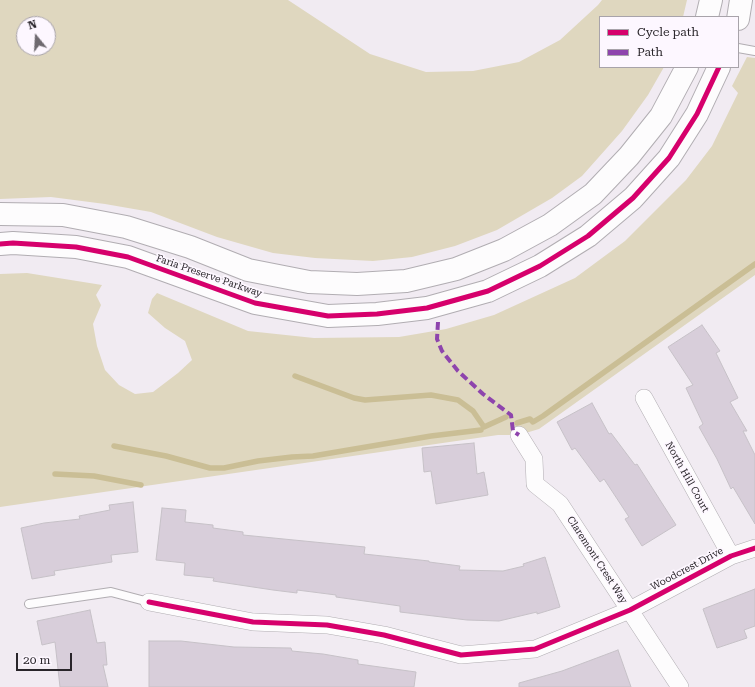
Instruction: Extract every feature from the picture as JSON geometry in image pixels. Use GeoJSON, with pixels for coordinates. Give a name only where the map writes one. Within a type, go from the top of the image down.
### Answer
{"type":"FeatureCollection","features":[{"type":"Feature","properties":{"kind":"street"},"geometry":{"type":"LineString","coordinates":[[707,16],[711,0]]}},
{"type":"Feature","properties":{"kind":"street"},"geometry":{"type":"LineString","coordinates":[[738,16],[741,0]]}},
{"type":"Feature","properties":{"kind":"street","name":"Faria Preserve Parkway"},"geometry":{"type":"LineString","coordinates":[[0,214],[63,216],[126,227],[190,247],[248,270],[309,282],[357,284],[406,281],[456,269],[504,250],[550,225],[593,194],[629,156],[660,116],[686,68]]}},
{"type":"Feature","properties":{"kind":"street","name":"Faria Preserve Parkway"},"geometry":{"type":"LineString","coordinates":[[0,244],[14,243],[76,247],[128,257],[255,303],[328,316],[377,314],[427,308],[488,291],[540,266],[588,236],[633,198],[669,158],[697,114],[720,68]]}},
{"type":"Feature","properties":{"kind":"street","name":"North Hill Court"},"geometry":{"type":"LineString","coordinates":[[644,398],[731,556]]}},
{"type":"Feature","properties":{"kind":"street","name":"Claremont Crest Way"},"geometry":{"type":"LineString","coordinates":[[519,435],[534,459],[535,484],[560,504],[680,687]]}},
{"type":"Feature","properties":{"kind":"street","name":"Woodcrest Drive"},"geometry":{"type":"LineString","coordinates":[[149,602],[253,622],[334,626],[384,635],[461,655],[535,649],[630,610],[731,556],[755,548]]}},
{"type":"Feature","properties":{"kind":"lane"},"geometry":{"type":"LineString","coordinates":[[739,48],[755,51]]}},
{"type":"Feature","properties":{"kind":"lane"},"geometry":{"type":"LineString","coordinates":[[29,604],[111,592],[149,602]]}},
{"type":"Feature","properties":{"kind":"shaded area"},"geometry":{"type":"Polygon","coordinates":[[[0,0],[288,0],[370,54],[426,72],[473,71],[519,62],[560,40],[602,0],[687,0],[683,16],[599,16],[599,68],[663,68],[648,95],[622,131],[582,176],[552,198],[497,230],[455,246],[412,257],[373,261],[315,258],[273,253],[217,237],[151,212],[51,197],[0,199],[0,0]]]}},
{"type":"Feature","properties":{"kind":"shaded area"},"geometry":{"type":"Polygon","coordinates":[[[747,57],[755,58],[755,275],[539,429],[519,435],[498,435],[0,507],[0,274],[27,273],[102,285],[96,295],[101,305],[93,324],[97,346],[105,370],[119,385],[135,394],[153,392],[192,360],[185,341],[165,328],[148,313],[152,299],[157,293],[248,331],[314,338],[399,337],[446,329],[494,315],[575,278],[625,241],[686,180],[712,146],[738,93],[732,86],[747,57]]]}},
{"type":"Feature","properties":{"kind":"building"},"geometry":{"type":"Polygon","coordinates":[[[702,325],[720,351],[716,353],[738,398],[730,402],[747,431],[743,431],[755,455],[755,524],[733,487],[731,489],[717,459],[699,427],[703,424],[686,388],[693,385],[668,347],[702,325]]]}},
{"type":"Feature","properties":{"kind":"building"},"geometry":{"type":"Polygon","coordinates":[[[592,403],[609,434],[611,433],[635,465],[637,464],[676,525],[642,546],[625,519],[629,517],[604,479],[600,482],[575,448],[572,450],[557,422],[592,403]]]}},
{"type":"Feature","properties":{"kind":"building"},"geometry":{"type":"Polygon","coordinates":[[[474,443],[477,474],[484,472],[488,495],[436,504],[431,471],[424,472],[422,448],[474,443]]]}},
{"type":"Feature","properties":{"kind":"building"},"geometry":{"type":"Polygon","coordinates":[[[133,502],[138,552],[111,555],[112,562],[54,571],[55,575],[32,579],[21,528],[44,523],[80,519],[79,516],[110,510],[109,505],[133,502]]]}},
{"type":"Feature","properties":{"kind":"building"},"geometry":{"type":"Polygon","coordinates":[[[162,508],[186,510],[185,522],[213,525],[213,528],[243,532],[243,535],[365,547],[364,554],[460,566],[459,570],[503,571],[524,566],[523,564],[545,557],[560,607],[537,614],[537,612],[499,621],[467,620],[400,612],[400,606],[336,597],[336,595],[297,590],[297,593],[273,590],[213,581],[214,578],[184,575],[185,563],[156,560],[162,508]]]}},
{"type":"Feature","properties":{"kind":"building"},"geometry":{"type":"Polygon","coordinates":[[[755,589],[755,626],[744,630],[747,638],[717,648],[703,609],[755,589]]]}},
{"type":"Feature","properties":{"kind":"building"},"geometry":{"type":"Polygon","coordinates":[[[90,610],[97,643],[105,642],[107,665],[103,665],[108,687],[60,687],[55,642],[42,645],[37,621],[90,610]]]}},
{"type":"Feature","properties":{"kind":"building"},"geometry":{"type":"Polygon","coordinates":[[[149,641],[181,641],[234,647],[291,648],[292,651],[323,654],[358,660],[358,664],[416,672],[414,687],[149,687],[149,641]]]}},
{"type":"Feature","properties":{"kind":"building"},"geometry":{"type":"Polygon","coordinates":[[[618,650],[631,687],[519,687],[519,683],[562,671],[618,650]]]}},
{"type":"Feature","properties":{"kind":"waterway"},"geometry":{"type":"LineString","coordinates":[[517,423],[530,419],[533,422],[543,416],[755,264]]}},
{"type":"Feature","properties":{"kind":"waterway"},"geometry":{"type":"LineString","coordinates":[[295,376],[354,398],[365,400],[431,395],[458,400],[473,411],[484,427],[506,417]]}},
{"type":"Feature","properties":{"kind":"waterway"},"geometry":{"type":"LineString","coordinates":[[114,446],[166,456],[210,468],[224,468],[258,461],[313,456],[431,436],[481,430]]}},
{"type":"Feature","properties":{"kind":"waterway"},"geometry":{"type":"LineString","coordinates":[[55,474],[94,476],[141,485]]}},
{"type":"Feature","properties":{"kind":"marked path"},"geometry":{"type":"LineString","coordinates":[[438,322],[437,339],[442,351],[458,371],[483,394],[511,415],[513,431],[519,435]]}},
{"type":"Feature","properties":{"kind":"cycle path"},"geometry":{"type":"LineString","coordinates":[[0,244],[13,243],[76,247],[128,257],[255,303],[328,316],[377,314],[427,308],[488,291],[540,266],[588,236],[633,198],[669,158],[697,114],[719,68]]}},
{"type":"Feature","properties":{"kind":"cycle path"},"geometry":{"type":"LineString","coordinates":[[149,602],[253,622],[327,625],[384,635],[461,655],[535,649],[630,610],[731,556],[755,548]]}}]}
